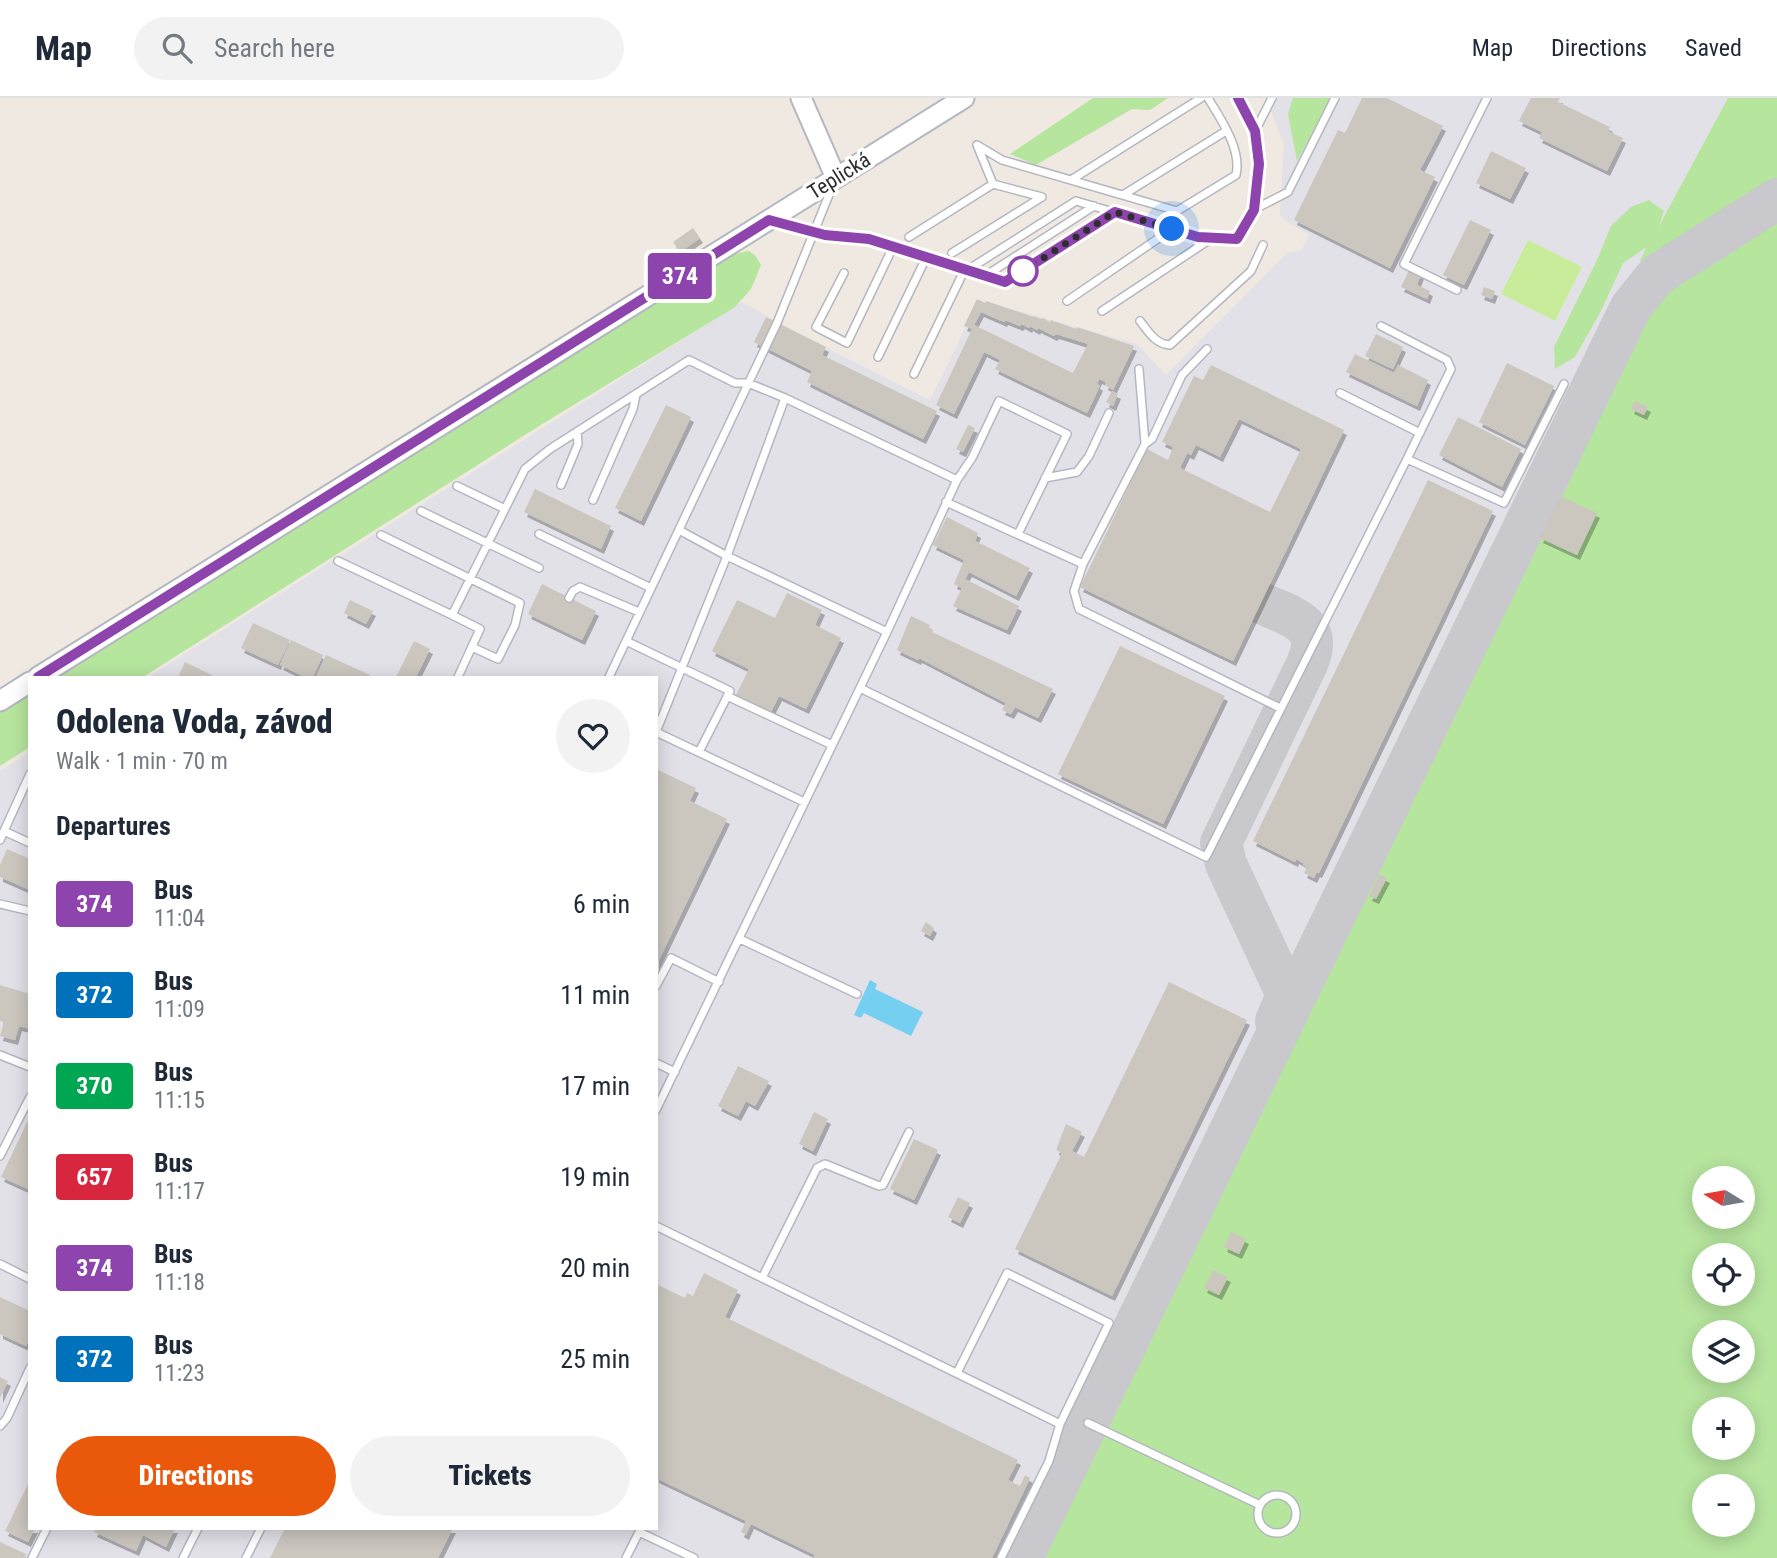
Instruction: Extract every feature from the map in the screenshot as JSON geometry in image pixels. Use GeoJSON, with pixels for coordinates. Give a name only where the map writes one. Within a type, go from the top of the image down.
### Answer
{"type":"FeatureCollection","features":[{"type":"Feature","properties":{"kind":"main road"},"geometry":{"type":"LineString","coordinates":[[801,98],[836,178]]}},
{"type":"Feature","properties":{"kind":"main road","name":"Teplická"},"geometry":{"type":"LineString","coordinates":[[40,676],[964,98]]}},
{"type":"Feature","properties":{"kind":"main road"},"geometry":{"type":"LineString","coordinates":[[0,701],[28,683]]}},
{"type":"Feature","properties":{"kind":"lane"},"geometry":{"type":"LineString","coordinates":[[1071,180],[1201,98]]}},
{"type":"Feature","properties":{"kind":"lane"},"geometry":{"type":"LineString","coordinates":[[993,184],[977,145],[1002,160],[1177,211],[1236,175],[1239,163],[1208,98]]}},
{"type":"Feature","properties":{"kind":"lane"},"geometry":{"type":"LineString","coordinates":[[914,374],[965,271],[1076,201],[1198,237],[1237,239],[1254,210],[1259,164],[1255,131],[1238,98]]}},
{"type":"Feature","properties":{"kind":"lane"},"geometry":{"type":"LineString","coordinates":[[1255,131],[1272,98]]}},
{"type":"Feature","properties":{"kind":"lane"},"geometry":{"type":"LineString","coordinates":[[1254,210],[1288,192],[1335,98]]}},
{"type":"Feature","properties":{"kind":"lane"},"geometry":{"type":"LineString","coordinates":[[1457,290],[1404,264],[1487,98]]}},
{"type":"Feature","properties":{"kind":"lane"},"geometry":{"type":"LineString","coordinates":[[1123,195],[1226,131]]}},
{"type":"Feature","properties":{"kind":"lane"},"geometry":{"type":"LineString","coordinates":[[609,676],[777,323],[836,178]]}},
{"type":"Feature","properties":{"kind":"lane"},"geometry":{"type":"LineString","coordinates":[[909,237],[993,184],[1042,197],[952,253]]}},
{"type":"Feature","properties":{"kind":"lane"},"geometry":{"type":"LineString","coordinates":[[985,276],[1094,206]]}},
{"type":"Feature","properties":{"kind":"lane"},"geometry":{"type":"LineString","coordinates":[[769,220],[813,232],[869,239],[1005,282],[1115,212]]}},
{"type":"Feature","properties":{"kind":"lane"},"geometry":{"type":"LineString","coordinates":[[1066,301],[1172,229]]}},
{"type":"Feature","properties":{"kind":"lane"},"geometry":{"type":"LineString","coordinates":[[1102,311],[1212,238]]}},
{"type":"Feature","properties":{"kind":"lane"},"geometry":{"type":"LineString","coordinates":[[1140,321],[1151,336],[1162,344],[1170,345],[1251,271],[1263,246]]}},
{"type":"Feature","properties":{"kind":"lane"},"geometry":{"type":"LineString","coordinates":[[844,273],[816,327],[847,343],[893,247]]}},
{"type":"Feature","properties":{"kind":"lane"},"geometry":{"type":"LineString","coordinates":[[878,357],[926,258]]}},
{"type":"Feature","properties":{"kind":"lane"},"geometry":{"type":"LineString","coordinates":[[860,688],[1206,857],[1451,369],[1447,360],[1381,326]]}},
{"type":"Feature","properties":{"kind":"lane"},"geometry":{"type":"LineString","coordinates":[[1207,349],[1182,375],[1152,439],[1145,444],[1083,564],[1074,591],[1079,609],[1280,709]]}},
{"type":"Feature","properties":{"kind":"lane"},"geometry":{"type":"LineString","coordinates":[[452,615],[525,469],[550,449],[689,360],[735,383],[748,383],[785,398],[957,480]]}},
{"type":"Feature","properties":{"kind":"lane"},"geometry":{"type":"LineString","coordinates":[[1139,369],[1145,444]]}},
{"type":"Feature","properties":{"kind":"lane"},"geometry":{"type":"LineString","coordinates":[[1407,459],[1504,503],[1564,384]]}},
{"type":"Feature","properties":{"kind":"lane"},"geometry":{"type":"LineString","coordinates":[[1340,393],[1420,433]]}},
{"type":"Feature","properties":{"kind":"lane"},"geometry":{"type":"LineString","coordinates":[[593,500],[633,410],[636,395]]}},
{"type":"Feature","properties":{"kind":"lane"},"geometry":{"type":"LineString","coordinates":[[658,727],[727,556],[785,398]]}},
{"type":"Feature","properties":{"kind":"lane"},"geometry":{"type":"LineString","coordinates":[[658,1107],[887,632],[946,502],[972,458],[999,401],[1067,434],[1017,534]]}},
{"type":"Feature","properties":{"kind":"lane"},"geometry":{"type":"LineString","coordinates":[[1045,478],[1077,472],[1109,414]]}},
{"type":"Feature","properties":{"kind":"lane"},"geometry":{"type":"LineString","coordinates":[[561,485],[578,444],[577,432]]}},
{"type":"Feature","properties":{"kind":"lane"},"geometry":{"type":"LineString","coordinates":[[457,486],[505,509]]}},
{"type":"Feature","properties":{"kind":"lane"},"geometry":{"type":"LineString","coordinates":[[946,502],[1083,564]]}},
{"type":"Feature","properties":{"kind":"lane"},"geometry":{"type":"LineString","coordinates":[[421,511],[539,569]]}},
{"type":"Feature","properties":{"kind":"lane"},"geometry":{"type":"LineString","coordinates":[[679,530],[727,556],[887,632]]}},
{"type":"Feature","properties":{"kind":"lane"},"geometry":{"type":"LineString","coordinates":[[538,534],[651,587]]}},
{"type":"Feature","properties":{"kind":"lane"},"geometry":{"type":"LineString","coordinates":[[381,535],[520,603],[515,625],[498,659],[472,647]]}},
{"type":"Feature","properties":{"kind":"lane"},"geometry":{"type":"LineString","coordinates":[[338,561],[480,629],[458,676]]}},
{"type":"Feature","properties":{"kind":"lane"},"geometry":{"type":"LineString","coordinates":[[569,598],[573,591],[580,587],[639,612]]}},
{"type":"Feature","properties":{"kind":"lane"},"geometry":{"type":"LineString","coordinates":[[626,641],[730,691],[699,752]]}},
{"type":"Feature","properties":{"kind":"lane"},"geometry":{"type":"LineString","coordinates":[[727,696],[832,745]]}},
{"type":"Feature","properties":{"kind":"lane"},"geometry":{"type":"LineString","coordinates":[[658,733],[804,802]]}},
{"type":"Feature","properties":{"kind":"lane"},"geometry":{"type":"LineString","coordinates":[[0,840],[28,778]]}},
{"type":"Feature","properties":{"kind":"lane"},"geometry":{"type":"LineString","coordinates":[[4,831],[28,842]]}},
{"type":"Feature","properties":{"kind":"lane"},"geometry":{"type":"LineString","coordinates":[[0,904],[28,911]]}},
{"type":"Feature","properties":{"kind":"lane"},"geometry":{"type":"LineString","coordinates":[[740,939],[857,994]]}},
{"type":"Feature","properties":{"kind":"lane"},"geometry":{"type":"LineString","coordinates":[[658,982],[671,958],[719,982]]}},
{"type":"Feature","properties":{"kind":"lane"},"geometry":{"type":"LineString","coordinates":[[0,1055],[28,1066]]}},
{"type":"Feature","properties":{"kind":"lane"},"geometry":{"type":"LineString","coordinates":[[658,1064],[675,1072]]}},
{"type":"Feature","properties":{"kind":"lane"},"geometry":{"type":"LineString","coordinates":[[0,1156],[28,1101]]}},
{"type":"Feature","properties":{"kind":"lane"},"geometry":{"type":"LineString","coordinates":[[762,1278],[817,1168],[825,1164],[879,1186],[883,1185],[909,1132]]}},
{"type":"Feature","properties":{"kind":"lane"},"geometry":{"type":"LineString","coordinates":[[658,1228],[1060,1424]]}},
{"type":"Feature","properties":{"kind":"lane"},"geometry":{"type":"LineString","coordinates":[[0,1264],[28,1278]]}},
{"type":"Feature","properties":{"kind":"lane"},"geometry":{"type":"LineString","coordinates":[[957,1373],[1007,1273],[1109,1323],[1060,1424],[1049,1461],[1001,1558]]}},
{"type":"Feature","properties":{"kind":"lane"},"geometry":{"type":"LineString","coordinates":[[0,1426],[7,1418],[28,1372]]}},
{"type":"Feature","properties":{"kind":"lane"},"geometry":{"type":"LineString","coordinates":[[1088,1423],[1260,1506]]}},
{"type":"Feature","properties":{"kind":"lane"},"geometry":{"type":"LineString","coordinates":[[1272,1495],[1288,1498],[1297,1512],[1294,1523],[1287,1531],[1271,1533],[1259,1522],[1260,1506],[1272,1495]]}},
{"type":"Feature","properties":{"kind":"lane"},"geometry":{"type":"LineString","coordinates":[[32,1558],[46,1530]]}},
{"type":"Feature","properties":{"kind":"lane"},"geometry":{"type":"LineString","coordinates":[[183,1558],[197,1530]]}},
{"type":"Feature","properties":{"kind":"lane"},"geometry":{"type":"LineString","coordinates":[[246,1558],[260,1530]]}},
{"type":"Feature","properties":{"kind":"lane"},"geometry":{"type":"LineString","coordinates":[[634,1530],[694,1558]]}},
{"type":"Feature","properties":{"kind":"lane"},"geometry":{"type":"LineString","coordinates":[[626,1558],[639,1532]]}},
{"type":"Feature","properties":{"kind":"shaded area"},"geometry":{"type":"Polygon","coordinates":[[[1265,98],[1728,98],[1583,367],[1005,1558],[0,1558],[0,771],[28,753],[28,1530],[658,1530],[658,676],[150,676],[742,302],[930,400],[979,300],[1137,344],[1166,375],[1287,253],[1301,250],[1310,235],[1280,215],[1284,144],[1265,98]]]}},
{"type":"Feature","properties":{"kind":"green space"},"geometry":{"type":"Polygon","coordinates":[[[1093,98],[1168,98],[1150,110],[1132,109],[1036,165],[1010,154],[1093,98]]]}},
{"type":"Feature","properties":{"kind":"green space"},"geometry":{"type":"Polygon","coordinates":[[[1293,98],[1331,98],[1297,161],[1288,114],[1293,98]]]}},
{"type":"Feature","properties":{"kind":"green space"},"geometry":{"type":"Polygon","coordinates":[[[1728,98],[1777,98],[1777,179],[1672,245],[1639,262],[1647,247],[1623,263],[1601,311],[1575,357],[1555,369],[1554,347],[1611,226],[1631,207],[1649,200],[1664,211],[1659,226],[1728,98]]]}},
{"type":"Feature","properties":{"kind":"green space"},"geometry":{"type":"Polygon","coordinates":[[[1777,220],[1777,1558],[1044,1558],[1653,305],[1680,280],[1777,220]]]}},
{"type":"Feature","properties":{"kind":"green space"},"geometry":{"type":"Polygon","coordinates":[[[1528,240],[1582,267],[1555,321],[1501,294],[1528,240]]]}},
{"type":"Feature","properties":{"kind":"green space"},"geometry":{"type":"Polygon","coordinates":[[[749,251],[761,265],[751,289],[735,307],[539,426],[145,676],[56,676],[642,312],[730,255],[749,251]]]}},
{"type":"Feature","properties":{"kind":"green space"},"geometry":{"type":"Polygon","coordinates":[[[28,694],[28,748],[0,766],[0,712],[28,694]]]}},
{"type":"Feature","properties":{"kind":"water"},"geometry":{"type":"Polygon","coordinates":[[[870,980],[877,984],[875,989],[923,1012],[911,1036],[864,1013],[861,1018],[854,1015],[870,980]]]}},
{"type":"Feature","properties":{"kind":"building"},"geometry":{"type":"Polygon","coordinates":[[[1362,98],[1387,98],[1443,126],[1420,170],[1435,177],[1390,268],[1294,220],[1338,130],[1345,133],[1362,98]]]}},
{"type":"Feature","properties":{"kind":"building"},"geometry":{"type":"Polygon","coordinates":[[[1531,98],[1560,98],[1558,102],[1610,127],[1608,131],[1623,138],[1607,171],[1539,138],[1542,132],[1519,121],[1531,98]]]}},
{"type":"Feature","properties":{"kind":"building"},"geometry":{"type":"Polygon","coordinates":[[[1491,151],[1526,168],[1510,199],[1476,183],[1491,151]]]}},
{"type":"Feature","properties":{"kind":"building"},"geometry":{"type":"Polygon","coordinates":[[[1470,220],[1491,230],[1464,285],[1443,275],[1470,220]]]}},
{"type":"Feature","properties":{"kind":"building"},"geometry":{"type":"Polygon","coordinates":[[[693,228],[700,238],[680,252],[673,242],[693,228]]]}},
{"type":"Feature","properties":{"kind":"building"},"geometry":{"type":"Polygon","coordinates":[[[1409,270],[1421,274],[1417,285],[1430,291],[1427,299],[1401,287],[1409,270]]]}},
{"type":"Feature","properties":{"kind":"building"},"geometry":{"type":"Polygon","coordinates":[[[1484,287],[1495,291],[1492,299],[1481,295],[1484,287]]]}},
{"type":"Feature","properties":{"kind":"building"},"geometry":{"type":"Polygon","coordinates":[[[977,299],[1134,346],[1113,390],[1099,379],[1097,384],[1100,386],[1087,413],[995,369],[1000,360],[984,352],[954,414],[936,405],[972,329],[964,326],[977,299]],[[981,312],[974,325],[1073,373],[1088,344],[1056,334],[1054,336],[1038,328],[1029,328],[1022,324],[1020,326],[1005,320],[1004,322],[981,312]]]}},
{"type":"Feature","properties":{"kind":"building"},"geometry":{"type":"Polygon","coordinates":[[[766,317],[826,347],[822,355],[937,411],[923,439],[807,382],[812,371],[754,342],[766,317]]]}},
{"type":"Feature","properties":{"kind":"building"},"geometry":{"type":"Polygon","coordinates":[[[1376,334],[1403,347],[1393,369],[1365,356],[1376,334]]]}},
{"type":"Feature","properties":{"kind":"building"},"geometry":{"type":"Polygon","coordinates":[[[1355,354],[1394,373],[1398,365],[1428,380],[1417,406],[1346,372],[1355,354]]]}},
{"type":"Feature","properties":{"kind":"building"},"geometry":{"type":"Polygon","coordinates":[[[1507,363],[1554,386],[1525,445],[1479,422],[1507,363]]]}},
{"type":"Feature","properties":{"kind":"building"},"geometry":{"type":"Polygon","coordinates":[[[1211,365],[1344,430],[1233,661],[1080,587],[1147,449],[1168,460],[1173,447],[1162,442],[1194,376],[1203,380],[1211,365]],[[1239,419],[1220,457],[1196,445],[1191,455],[1187,453],[1180,468],[1270,512],[1301,449],[1239,419]]]}},
{"type":"Feature","properties":{"kind":"building"},"geometry":{"type":"Polygon","coordinates":[[[1112,391],[1118,394],[1113,406],[1106,402],[1112,391]]]}},
{"type":"Feature","properties":{"kind":"building"},"geometry":{"type":"Polygon","coordinates":[[[1635,401],[1648,407],[1644,415],[1631,409],[1635,401]]]}},
{"type":"Feature","properties":{"kind":"building"},"geometry":{"type":"Polygon","coordinates":[[[666,405],[691,417],[641,521],[615,508],[666,405]]]}},
{"type":"Feature","properties":{"kind":"building"},"geometry":{"type":"Polygon","coordinates":[[[1458,417],[1521,449],[1502,487],[1439,455],[1458,417]]]}},
{"type":"Feature","properties":{"kind":"building"},"geometry":{"type":"Polygon","coordinates":[[[968,425],[975,428],[963,452],[956,449],[968,425]]]}},
{"type":"Feature","properties":{"kind":"building"},"geometry":{"type":"Polygon","coordinates":[[[1428,480],[1493,511],[1319,873],[1317,872],[1314,878],[1304,873],[1307,867],[1303,863],[1296,859],[1295,862],[1253,841],[1428,480]]]}},
{"type":"Feature","properties":{"kind":"building"},"geometry":{"type":"Polygon","coordinates":[[[535,489],[611,526],[601,549],[524,512],[535,489]]]}},
{"type":"Feature","properties":{"kind":"building"},"geometry":{"type":"Polygon","coordinates":[[[1560,496],[1597,513],[1577,555],[1540,538],[1560,496]]]}},
{"type":"Feature","properties":{"kind":"building"},"geometry":{"type":"Polygon","coordinates":[[[947,517],[978,533],[975,541],[1030,568],[1016,596],[969,572],[965,579],[1019,606],[1007,630],[953,606],[962,588],[954,584],[964,560],[933,545],[947,517]]]}},
{"type":"Feature","properties":{"kind":"building"},"geometry":{"type":"Polygon","coordinates":[[[542,584],[596,611],[582,640],[528,614],[542,584]]]}},
{"type":"Feature","properties":{"kind":"building"},"geometry":{"type":"Polygon","coordinates":[[[787,593],[822,610],[815,625],[841,638],[806,709],[779,696],[771,712],[736,695],[749,669],[712,651],[737,600],[775,618],[787,593]]]}},
{"type":"Feature","properties":{"kind":"building"},"geometry":{"type":"Polygon","coordinates":[[[350,600],[373,611],[366,624],[344,613],[350,600]]]}},
{"type":"Feature","properties":{"kind":"building"},"geometry":{"type":"Polygon","coordinates":[[[911,616],[930,625],[932,632],[1053,689],[1038,718],[1015,707],[1011,714],[1002,710],[1006,703],[919,658],[918,660],[897,650],[911,616]]]}},
{"type":"Feature","properties":{"kind":"building"},"geometry":{"type":"Polygon","coordinates":[[[253,623],[290,640],[278,665],[241,648],[253,623]]]}},
{"type":"Feature","properties":{"kind":"building"},"geometry":{"type":"Polygon","coordinates":[[[291,640],[323,655],[313,676],[303,676],[280,665],[291,640]]]}},
{"type":"Feature","properties":{"kind":"building"},"geometry":{"type":"Polygon","coordinates":[[[414,641],[430,649],[416,676],[396,676],[414,641]]]}},
{"type":"Feature","properties":{"kind":"building"},"geometry":{"type":"Polygon","coordinates":[[[1120,646],[1225,696],[1163,824],[1058,774],[1120,646]]]}},
{"type":"Feature","properties":{"kind":"building"},"geometry":{"type":"Polygon","coordinates":[[[326,655],[370,675],[370,676],[316,676],[326,655]]]}},
{"type":"Feature","properties":{"kind":"building"},"geometry":{"type":"Polygon","coordinates":[[[185,662],[212,675],[212,676],[178,676],[185,662]]]}},
{"type":"Feature","properties":{"kind":"building"},"geometry":{"type":"Polygon","coordinates":[[[658,770],[696,788],[690,801],[727,819],[658,962],[658,770]]]}},
{"type":"Feature","properties":{"kind":"building"},"geometry":{"type":"Polygon","coordinates":[[[7,849],[28,858],[28,889],[0,877],[0,865],[7,849]]]}},
{"type":"Feature","properties":{"kind":"building"},"geometry":{"type":"Polygon","coordinates":[[[1379,874],[1387,878],[1376,899],[1369,896],[1379,874]]]}},
{"type":"Feature","properties":{"kind":"building"},"geometry":{"type":"Polygon","coordinates":[[[926,922],[934,928],[930,936],[921,931],[926,922]]]}},
{"type":"Feature","properties":{"kind":"building"},"geometry":{"type":"Polygon","coordinates":[[[1169,982],[1247,1020],[1112,1296],[1015,1249],[1062,1153],[1056,1150],[1066,1124],[1082,1132],[1072,1151],[1084,1157],[1169,982]]]}},
{"type":"Feature","properties":{"kind":"building"},"geometry":{"type":"Polygon","coordinates":[[[0,985],[28,993],[28,1028],[19,1026],[15,1040],[0,1036],[4,1022],[0,1021],[0,985]]]}},
{"type":"Feature","properties":{"kind":"building"},"geometry":{"type":"Polygon","coordinates":[[[738,1066],[769,1081],[755,1106],[746,1101],[738,1116],[718,1106],[738,1066]]]}},
{"type":"Feature","properties":{"kind":"building"},"geometry":{"type":"Polygon","coordinates":[[[814,1112],[828,1119],[813,1151],[799,1144],[814,1112]]]}},
{"type":"Feature","properties":{"kind":"building"},"geometry":{"type":"Polygon","coordinates":[[[28,1120],[28,1189],[1,1177],[28,1120]]]}},
{"type":"Feature","properties":{"kind":"building"},"geometry":{"type":"Polygon","coordinates":[[[914,1139],[938,1150],[914,1200],[890,1189],[914,1139]]]}},
{"type":"Feature","properties":{"kind":"building"},"geometry":{"type":"Polygon","coordinates":[[[958,1197],[970,1203],[960,1223],[948,1217],[958,1197]]]}},
{"type":"Feature","properties":{"kind":"building"},"geometry":{"type":"Polygon","coordinates":[[[1231,1232],[1246,1239],[1239,1254],[1224,1247],[1231,1232]]]}},
{"type":"Feature","properties":{"kind":"building"},"geometry":{"type":"Polygon","coordinates":[[[1213,1270],[1228,1277],[1219,1295],[1204,1288],[1213,1270]]]}},
{"type":"Feature","properties":{"kind":"building"},"geometry":{"type":"Polygon","coordinates":[[[704,1273],[738,1290],[725,1317],[1018,1460],[1008,1480],[1020,1486],[1025,1475],[1030,1478],[992,1558],[813,1558],[815,1555],[751,1524],[746,1535],[741,1532],[746,1521],[658,1479],[658,1285],[685,1298],[687,1293],[693,1296],[704,1273]]]}},
{"type":"Feature","properties":{"kind":"building"},"geometry":{"type":"Polygon","coordinates":[[[0,1297],[28,1310],[28,1342],[26,1346],[0,1334],[0,1297]]]}},
{"type":"Feature","properties":{"kind":"building"},"geometry":{"type":"Polygon","coordinates":[[[0,1377],[8,1381],[0,1398],[0,1377]]]}},
{"type":"Feature","properties":{"kind":"building"},"geometry":{"type":"Polygon","coordinates":[[[28,1484],[28,1530],[34,1530],[28,1542],[5,1531],[28,1484]]]}},
{"type":"Feature","properties":{"kind":"building"},"geometry":{"type":"Polygon","coordinates":[[[174,1530],[166,1547],[143,1535],[136,1551],[94,1532],[174,1530]]]}},
{"type":"Feature","properties":{"kind":"building"},"geometry":{"type":"Polygon","coordinates":[[[284,1530],[452,1530],[438,1558],[270,1558],[284,1530]]]}},
{"type":"Feature","properties":{"kind":"building"},"geometry":{"type":"Polygon","coordinates":[[[0,1542],[26,1554],[24,1558],[0,1558],[0,1542]]]}},
{"type":"Feature","properties":{"kind":"taxiway"},"geometry":{"type":"LineString","coordinates":[[1022,1558],[1631,307],[1657,275],[1777,199]]}},
{"type":"Feature","properties":{"kind":"taxiway"},"geometry":{"type":"LineString","coordinates":[[1261,603],[1302,623],[1312,639],[1307,664],[1221,843],[1226,864],[1287,995],[1276,1021]]}},
{"type":"Feature","properties":{"kind":"bus line","name":"374"},"geometry":{"type":"LineString","coordinates":[[40,676],[769,220],[825,235],[869,239],[1005,282],[1115,212],[1198,237],[1237,239],[1254,210],[1259,164],[1255,131],[1238,98]]}},
{"type":"Feature","properties":{"kind":"route"},"geometry":{"type":"LineString","coordinates":[[1023,271],[1115,212],[1172,229]]}}]}
